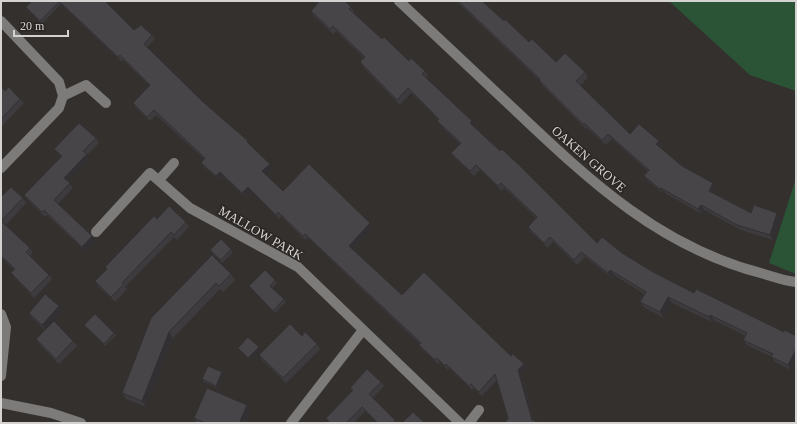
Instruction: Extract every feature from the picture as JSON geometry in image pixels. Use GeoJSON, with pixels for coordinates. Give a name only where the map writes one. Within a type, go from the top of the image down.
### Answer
{"type":"FeatureCollection","features":[{"type":"Feature","properties":{"kind":"street","name":"OAKEN GROVE"},"geometry":{"type":"LineString","coordinates":[[399,1],[566,159],[612,198],[672,238],[706,256],[740,268],[796,282]]}},
{"type":"Feature","properties":{"kind":"street"},"geometry":{"type":"LineString","coordinates":[[1,21],[59,82],[63,96],[59,108],[1,168]]}},
{"type":"Feature","properties":{"kind":"street"},"geometry":{"type":"LineString","coordinates":[[63,96],[86,86],[106,103]]}},
{"type":"Feature","properties":{"kind":"street"},"geometry":{"type":"LineString","coordinates":[[160,180],[174,163]]}},
{"type":"Feature","properties":{"kind":"street","name":"MALLOW PARK"},"geometry":{"type":"LineString","coordinates":[[96,232],[150,173],[160,180],[190,208],[298,267],[460,423]]}},
{"type":"Feature","properties":{"kind":"street"},"geometry":{"type":"LineString","coordinates":[[1,314],[6,327],[1,376]]}},
{"type":"Feature","properties":{"kind":"street"},"geometry":{"type":"LineString","coordinates":[[291,423],[363,330]]}},
{"type":"Feature","properties":{"kind":"street"},"geometry":{"type":"LineString","coordinates":[[1,403],[51,413],[81,423]]}},
{"type":"Feature","properties":{"kind":"street"},"geometry":{"type":"LineString","coordinates":[[469,423],[478,410]]}},
{"type":"Feature","properties":{"kind":"green space"},"geometry":{"type":"Polygon","coordinates":[[[669,1],[796,1],[796,91],[750,75],[669,1]]]}},
{"type":"Feature","properties":{"kind":"green space"},"geometry":{"type":"Polygon","coordinates":[[[796,178],[796,274],[769,263],[796,178]]]}},
{"type":"Feature","properties":{"kind":"building"},"geometry":{"type":"Polygon","coordinates":[[[30,1],[60,1],[40,21],[26,7],[31,2],[30,1]]]}},
{"type":"Feature","properties":{"kind":"building"},"geometry":{"type":"Polygon","coordinates":[[[105,1],[134,30],[141,25],[152,35],[144,44],[202,101],[248,141],[247,142],[270,164],[262,171],[283,191],[309,164],[370,223],[349,246],[402,295],[424,272],[511,356],[513,354],[524,364],[518,370],[532,420],[540,423],[505,423],[508,418],[495,374],[479,392],[471,384],[469,386],[446,364],[445,366],[437,358],[435,360],[419,345],[421,343],[305,234],[303,236],[278,212],[276,215],[248,187],[242,193],[220,172],[216,176],[201,163],[205,158],[154,110],[147,117],[133,103],[150,85],[120,55],[118,57],[60,2],[105,1]]]}},
{"type":"Feature","properties":{"kind":"building"},"geometry":{"type":"Polygon","coordinates":[[[315,1],[345,1],[351,7],[349,9],[382,39],[384,37],[409,61],[411,58],[425,71],[422,74],[472,121],[470,123],[500,151],[502,149],[519,165],[597,243],[602,237],[622,253],[653,272],[694,293],[696,289],[784,332],[785,330],[796,336],[796,349],[788,365],[771,357],[773,354],[743,340],[747,333],[668,297],[660,312],[640,302],[646,292],[610,270],[608,273],[581,252],[574,260],[550,237],[544,243],[528,227],[537,217],[501,183],[498,186],[476,165],[470,171],[451,153],[461,143],[437,121],[439,119],[408,88],[397,100],[360,62],[365,57],[333,26],[330,29],[311,11],[318,3],[315,1]]]}},
{"type":"Feature","properties":{"kind":"building"},"geometry":{"type":"Polygon","coordinates":[[[458,1],[482,1],[504,21],[505,19],[529,42],[532,39],[556,62],[565,53],[585,72],[576,81],[630,134],[639,124],[659,141],[656,144],[682,166],[713,183],[709,191],[751,213],[754,205],[777,213],[770,235],[737,225],[701,205],[698,209],[661,188],[660,189],[644,176],[649,170],[608,134],[602,140],[584,123],[583,124],[539,80],[540,79],[458,1]]]}},
{"type":"Feature","properties":{"kind":"building"},"geometry":{"type":"Polygon","coordinates":[[[1,87],[5,91],[9,87],[20,99],[1,119],[1,87]]]}},
{"type":"Feature","properties":{"kind":"building"},"geometry":{"type":"Polygon","coordinates":[[[79,123],[96,138],[83,151],[87,154],[64,178],[70,183],[54,200],[92,236],[82,247],[44,210],[42,212],[24,195],[62,156],[54,149],[79,123]]]}},
{"type":"Feature","properties":{"kind":"building"},"geometry":{"type":"Polygon","coordinates":[[[11,187],[23,198],[1,221],[1,197],[11,187]]]}},
{"type":"Feature","properties":{"kind":"building"},"geometry":{"type":"Polygon","coordinates":[[[169,206],[186,222],[174,235],[171,232],[122,283],[124,284],[111,297],[95,281],[107,269],[105,267],[154,216],[157,219],[169,206]]]}},
{"type":"Feature","properties":{"kind":"building"},"geometry":{"type":"Polygon","coordinates":[[[1,221],[30,248],[26,252],[49,275],[31,293],[11,273],[15,269],[1,256],[1,221]]]}},
{"type":"Feature","properties":{"kind":"building"},"geometry":{"type":"Polygon","coordinates":[[[221,239],[231,249],[221,260],[210,250],[221,239]]]}},
{"type":"Feature","properties":{"kind":"building"},"geometry":{"type":"Polygon","coordinates":[[[212,255],[231,274],[219,286],[216,283],[169,332],[142,401],[122,393],[151,318],[212,255]]]}},
{"type":"Feature","properties":{"kind":"building"},"geometry":{"type":"Polygon","coordinates":[[[265,270],[275,280],[270,286],[284,299],[273,311],[249,286],[265,270]]]}},
{"type":"Feature","properties":{"kind":"building"},"geometry":{"type":"Polygon","coordinates":[[[45,294],[59,306],[42,325],[29,313],[45,294]]]}},
{"type":"Feature","properties":{"kind":"building"},"geometry":{"type":"Polygon","coordinates":[[[95,314],[114,333],[104,344],[84,325],[95,314]]]}},
{"type":"Feature","properties":{"kind":"building"},"geometry":{"type":"Polygon","coordinates":[[[54,321],[73,341],[56,359],[36,339],[54,321]]]}},
{"type":"Feature","properties":{"kind":"building"},"geometry":{"type":"Polygon","coordinates":[[[290,324],[302,336],[305,332],[317,344],[283,378],[259,355],[290,324]]]}},
{"type":"Feature","properties":{"kind":"building"},"geometry":{"type":"Polygon","coordinates":[[[248,337],[259,347],[248,358],[238,348],[248,337]]]}},
{"type":"Feature","properties":{"kind":"building"},"geometry":{"type":"Polygon","coordinates":[[[208,366],[222,372],[216,386],[202,379],[208,366]]]}},
{"type":"Feature","properties":{"kind":"building"},"geometry":{"type":"Polygon","coordinates":[[[367,369],[381,382],[369,394],[395,420],[392,423],[378,423],[362,407],[346,423],[330,423],[326,418],[353,390],[350,388],[367,369]]]}},
{"type":"Feature","properties":{"kind":"building"},"geometry":{"type":"Polygon","coordinates":[[[207,388],[247,405],[240,421],[244,423],[205,423],[194,418],[207,388]]]}},
{"type":"Feature","properties":{"kind":"building"},"geometry":{"type":"Polygon","coordinates":[[[413,412],[425,423],[402,423],[413,412]]]}}]}
